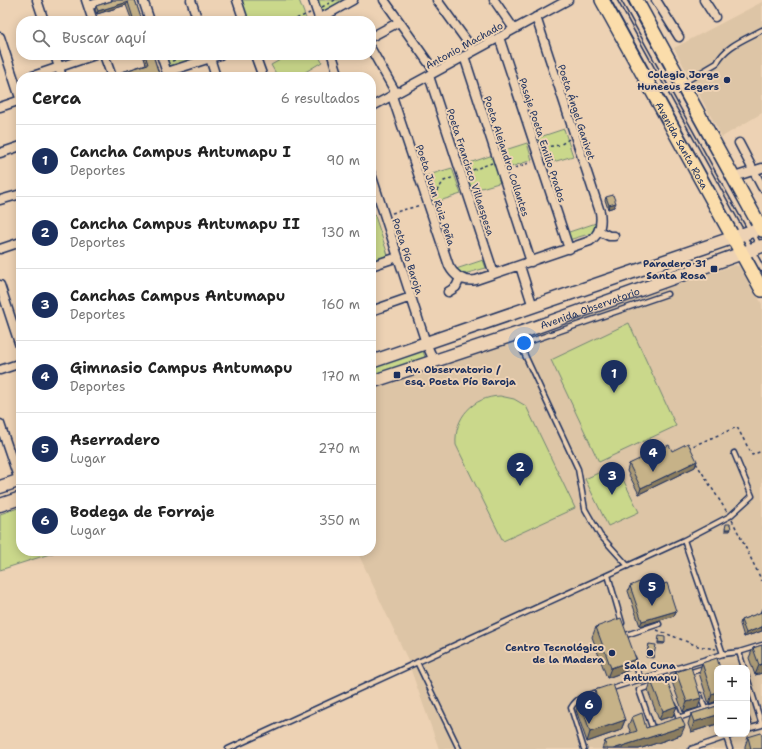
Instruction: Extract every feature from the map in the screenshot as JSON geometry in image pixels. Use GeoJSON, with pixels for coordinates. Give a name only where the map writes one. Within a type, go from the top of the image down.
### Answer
{"type":"FeatureCollection","features":[{"type":"Feature","properties":{"kind":"main road","name":"Avenida Santa Rosa"},"geometry":{"type":"LineString","coordinates":[[602,0],[750,233]]}},
{"type":"Feature","properties":{"kind":"main road","name":"Avenida Santa Rosa"},"geometry":{"type":"LineString","coordinates":[[636,0],[734,177],[755,250],[762,290]]}},
{"type":"Feature","properties":{"kind":"main road","name":"Avenida Observatorio"},"geometry":{"type":"LineString","coordinates":[[376,360],[750,233]]}},
{"type":"Feature","properties":{"kind":"main road","name":"Avenida Observatorio"},"geometry":{"type":"LineString","coordinates":[[376,380],[528,330],[755,250]]}},
{"type":"Feature","properties":{"kind":"main road"},"geometry":{"type":"LineString","coordinates":[[657,265],[656,275],[662,282]]}},
{"type":"Feature","properties":{"kind":"main road"},"geometry":{"type":"LineString","coordinates":[[0,487],[16,481]]}},
{"type":"Feature","properties":{"kind":"main road"},"geometry":{"type":"LineString","coordinates":[[0,505],[16,500]]}},
{"type":"Feature","properties":{"kind":"street"},"geometry":{"type":"LineString","coordinates":[[37,0],[42,16]]}},
{"type":"Feature","properties":{"kind":"street"},"geometry":{"type":"LineString","coordinates":[[91,16],[87,3],[107,0]]}},
{"type":"Feature","properties":{"kind":"street"},"geometry":{"type":"LineString","coordinates":[[143,0],[148,16]]}},
{"type":"Feature","properties":{"kind":"street"},"geometry":{"type":"LineString","coordinates":[[191,0],[196,16]]}},
{"type":"Feature","properties":{"kind":"street"},"geometry":{"type":"LineString","coordinates":[[237,0],[242,16]]}},
{"type":"Feature","properties":{"kind":"street"},"geometry":{"type":"LineString","coordinates":[[312,0],[318,16]]}},
{"type":"Feature","properties":{"kind":"street"},"geometry":{"type":"LineString","coordinates":[[327,16],[353,0]]}},
{"type":"Feature","properties":{"kind":"street","name":"Poeta Francisco Villaespesa"},"geometry":{"type":"LineString","coordinates":[[384,0],[400,22],[432,74],[461,174],[494,274]]}},
{"type":"Feature","properties":{"kind":"street"},"geometry":{"type":"LineString","coordinates":[[437,0],[474,51]]}},
{"type":"Feature","properties":{"kind":"street"},"geometry":{"type":"LineString","coordinates":[[494,0],[514,29]]}},
{"type":"Feature","properties":{"kind":"street","name":"Antonio Machado"},"geometry":{"type":"LineString","coordinates":[[376,104],[568,0]]}},
{"type":"Feature","properties":{"kind":"street"},"geometry":{"type":"LineString","coordinates":[[656,0],[679,37]]}},
{"type":"Feature","properties":{"kind":"street"},"geometry":{"type":"LineString","coordinates":[[704,0],[715,17]]}},
{"type":"Feature","properties":{"kind":"street","name":"Poeta Ángel Ganivet"},"geometry":{"type":"LineString","coordinates":[[536,17],[600,212],[601,222],[599,231]]}},
{"type":"Feature","properties":{"kind":"street"},"geometry":{"type":"LineString","coordinates":[[376,34],[400,22]]}},
{"type":"Feature","properties":{"kind":"street"},"geometry":{"type":"LineString","coordinates":[[0,37],[4,59],[16,78]]}},
{"type":"Feature","properties":{"kind":"street","name":"Pasaje Poeta Emilio Prados"},"geometry":{"type":"LineString","coordinates":[[499,37],[569,249]]}},
{"type":"Feature","properties":{"kind":"street","name":"Poeta Alejandro Collantes"},"geometry":{"type":"LineString","coordinates":[[464,56],[531,262]]}},
{"type":"Feature","properties":{"kind":"street","name":"Poeta Juan Ruiz Peña"},"geometry":{"type":"LineString","coordinates":[[376,58],[394,95],[449,266],[460,278]]}},
{"type":"Feature","properties":{"kind":"street"},"geometry":{"type":"LineString","coordinates":[[57,60],[60,72]]}},
{"type":"Feature","properties":{"kind":"street"},"geometry":{"type":"LineString","coordinates":[[44,72],[80,60]]}},
{"type":"Feature","properties":{"kind":"street"},"geometry":{"type":"LineString","coordinates":[[106,60],[110,72]]}},
{"type":"Feature","properties":{"kind":"street"},"geometry":{"type":"LineString","coordinates":[[163,60],[167,72]]}},
{"type":"Feature","properties":{"kind":"street"},"geometry":{"type":"LineString","coordinates":[[175,72],[203,60]]}},
{"type":"Feature","properties":{"kind":"street"},"geometry":{"type":"LineString","coordinates":[[211,60],[214,72]]}},
{"type":"Feature","properties":{"kind":"street"},"geometry":{"type":"LineString","coordinates":[[257,60],[261,72]]}},
{"type":"Feature","properties":{"kind":"street"},"geometry":{"type":"LineString","coordinates":[[335,60],[336,72]]}},
{"type":"Feature","properties":{"kind":"street"},"geometry":{"type":"LineString","coordinates":[[0,106],[16,101]]}},
{"type":"Feature","properties":{"kind":"street"},"geometry":{"type":"LineString","coordinates":[[739,143],[762,187]]}},
{"type":"Feature","properties":{"kind":"street"},"geometry":{"type":"LineString","coordinates":[[0,153],[16,148]]}},
{"type":"Feature","properties":{"kind":"street"},"geometry":{"type":"LineString","coordinates":[[734,177],[762,168]]}},
{"type":"Feature","properties":{"kind":"street","name":"Poeta Pío Baroja"},"geometry":{"type":"LineString","coordinates":[[376,190],[426,343],[426,350],[432,362]]}},
{"type":"Feature","properties":{"kind":"street"},"geometry":{"type":"LineString","coordinates":[[0,200],[16,195]]}},
{"type":"Feature","properties":{"kind":"street"},"geometry":{"type":"LineString","coordinates":[[448,292],[456,287],[460,278],[472,281],[520,266],[590,241],[599,231],[609,236],[614,236]]}},
{"type":"Feature","properties":{"kind":"street"},"geometry":{"type":"LineString","coordinates":[[0,249],[16,244]]}},
{"type":"Feature","properties":{"kind":"street"},"geometry":{"type":"LineString","coordinates":[[376,264],[398,257]]}},
{"type":"Feature","properties":{"kind":"street"},"geometry":{"type":"LineString","coordinates":[[520,266],[533,307]]}},
{"type":"Feature","properties":{"kind":"street"},"geometry":{"type":"LineString","coordinates":[[0,285],[16,333]]}},
{"type":"Feature","properties":{"kind":"street"},"geometry":{"type":"LineString","coordinates":[[376,309],[411,297]]}},
{"type":"Feature","properties":{"kind":"street"},"geometry":{"type":"LineString","coordinates":[[0,370],[16,365]]}},
{"type":"Feature","properties":{"kind":"street"},"geometry":{"type":"LineString","coordinates":[[0,424],[16,469]]}},
{"type":"Feature","properties":{"kind":"lane"},"geometry":{"type":"LineString","coordinates":[[614,0],[750,233]]}},
{"type":"Feature","properties":{"kind":"lane"},"geometry":{"type":"LineString","coordinates":[[624,0],[750,233],[762,269]]}},
{"type":"Feature","properties":{"kind":"lane"},"geometry":{"type":"LineString","coordinates":[[682,83],[717,63],[720,57],[735,45],[762,30]]}},
{"type":"Feature","properties":{"kind":"lane"},"geometry":{"type":"LineString","coordinates":[[628,566],[600,535],[585,509],[578,469],[523,351],[528,342],[668,294]]}},
{"type":"Feature","properties":{"kind":"lane"},"geometry":{"type":"LineString","coordinates":[[228,749],[628,566],[684,540],[730,516],[752,496],[734,453]]}},
{"type":"Feature","properties":{"kind":"lane"},"geometry":{"type":"LineString","coordinates":[[684,540],[722,652]]}},
{"type":"Feature","properties":{"kind":"lane"},"geometry":{"type":"LineString","coordinates":[[608,575],[628,641]]}},
{"type":"Feature","properties":{"kind":"lane"},"geometry":{"type":"LineString","coordinates":[[626,635],[660,624]]}},
{"type":"Feature","properties":{"kind":"lane"},"geometry":{"type":"LineString","coordinates":[[584,749],[571,708],[574,702],[583,696],[641,680],[722,652],[739,652],[762,645]]}},
{"type":"Feature","properties":{"kind":"lane"},"geometry":{"type":"LineString","coordinates":[[739,652],[743,665]]}},
{"type":"Feature","properties":{"kind":"lane"},"geometry":{"type":"LineString","coordinates":[[632,654],[641,680]]}},
{"type":"Feature","properties":{"kind":"lane"},"geometry":{"type":"LineString","coordinates":[[417,662],[459,749]]}},
{"type":"Feature","properties":{"kind":"lane"},"geometry":{"type":"LineString","coordinates":[[659,725],[652,727],[639,690],[711,665]]}},
{"type":"Feature","properties":{"kind":"lane"},"geometry":{"type":"LineString","coordinates":[[692,672],[694,679]]}},
{"type":"Feature","properties":{"kind":"lane"},"geometry":{"type":"LineString","coordinates":[[665,680],[668,688]]}},
{"type":"Feature","properties":{"kind":"lane"},"geometry":{"type":"LineString","coordinates":[[750,686],[762,725],[750,729]]}},
{"type":"Feature","properties":{"kind":"lane"},"geometry":{"type":"LineString","coordinates":[[697,687],[705,709]]}},
{"type":"Feature","properties":{"kind":"lane"},"geometry":{"type":"LineString","coordinates":[[674,703],[679,718]]}},
{"type":"Feature","properties":{"kind":"lane"},"geometry":{"type":"LineString","coordinates":[[672,720],[714,706]]}},
{"type":"Feature","properties":{"kind":"lane"},"geometry":{"type":"LineString","coordinates":[[691,749],[726,737],[730,749]]}},
{"type":"Feature","properties":{"kind":"path"},"geometry":{"type":"LineString","coordinates":[[164,64],[176,60]]}},
{"type":"Feature","properties":{"kind":"path"},"geometry":{"type":"LineString","coordinates":[[376,215],[384,215],[428,203],[444,181],[498,161],[501,160],[505,171],[536,161],[533,154],[537,153],[545,146],[560,145],[575,137]]}},
{"type":"Feature","properties":{"kind":"path"},"geometry":{"type":"LineString","coordinates":[[687,449],[737,427],[752,454],[762,451]]}},
{"type":"Feature","properties":{"kind":"path"},"geometry":{"type":"LineString","coordinates":[[648,628],[698,646],[722,652]]}},
{"type":"Feature","properties":{"kind":"shaded area","name":"Colegio Jorge Huneeus Zegers"},"geometry":{"type":"Polygon","coordinates":[[[762,2],[762,113],[722,137],[674,48],[762,2]]]}},
{"type":"Feature","properties":{"kind":"shaded area"},"geometry":{"type":"Polygon","coordinates":[[[735,265],[741,267],[762,304],[762,749],[439,749],[406,656],[359,556],[376,556],[376,386],[735,265]]]}},
{"type":"Feature","properties":{"kind":"green space"},"geometry":{"type":"Polygon","coordinates":[[[241,0],[299,0],[305,16],[247,16],[241,0]]]}},
{"type":"Feature","properties":{"kind":"green space"},"geometry":{"type":"Polygon","coordinates":[[[346,0],[321,13],[317,1],[346,0]]]}},
{"type":"Feature","properties":{"kind":"green space"},"geometry":{"type":"Polygon","coordinates":[[[168,60],[193,60],[170,67],[168,60]]]}},
{"type":"Feature","properties":{"kind":"green space"},"geometry":{"type":"Polygon","coordinates":[[[280,60],[321,60],[322,62],[305,72],[275,72],[271,65],[280,60]]]}},
{"type":"Feature","properties":{"kind":"green space"},"geometry":{"type":"Polygon","coordinates":[[[564,129],[573,156],[543,165],[534,139],[564,129]]]}},
{"type":"Feature","properties":{"kind":"green space"},"geometry":{"type":"Polygon","coordinates":[[[527,143],[532,160],[505,169],[499,152],[527,143]]]}},
{"type":"Feature","properties":{"kind":"green space"},"geometry":{"type":"Polygon","coordinates":[[[493,155],[502,182],[471,191],[463,165],[493,155]]]}},
{"type":"Feature","properties":{"kind":"green space"},"geometry":{"type":"Polygon","coordinates":[[[452,168],[461,194],[430,204],[422,177],[452,168]]]}},
{"type":"Feature","properties":{"kind":"green space"},"geometry":{"type":"Polygon","coordinates":[[[376,219],[388,255],[376,260],[376,219]]]}},
{"type":"Feature","properties":{"kind":"green space"},"geometry":{"type":"Polygon","coordinates":[[[596,223],[592,233],[569,240],[566,233],[596,223]]]}},
{"type":"Feature","properties":{"kind":"green space"},"geometry":{"type":"Polygon","coordinates":[[[483,260],[486,268],[464,274],[456,269],[483,260]]]}},
{"type":"Feature","properties":{"kind":"green space"},"geometry":{"type":"Polygon","coordinates":[[[629,323],[676,426],[599,462],[551,360],[629,323]]]}},
{"type":"Feature","properties":{"kind":"green space"},"geometry":{"type":"Polygon","coordinates":[[[422,348],[427,363],[376,379],[376,364],[422,348]]]}},
{"type":"Feature","properties":{"kind":"green space"},"geometry":{"type":"Polygon","coordinates":[[[500,396],[514,399],[526,406],[575,508],[503,541],[456,445],[458,426],[467,410],[481,400],[500,396]]]}},
{"type":"Feature","properties":{"kind":"green space"},"geometry":{"type":"Polygon","coordinates":[[[616,465],[639,512],[608,526],[585,479],[616,465]]]}},
{"type":"Feature","properties":{"kind":"green space"},"geometry":{"type":"Polygon","coordinates":[[[16,509],[16,556],[43,556],[0,570],[0,514],[16,509]]]}},
{"type":"Feature","properties":{"kind":"building"},"geometry":{"type":"Polygon","coordinates":[[[135,0],[140,16],[132,16],[128,2],[98,11],[96,6],[112,1],[135,0]]]}},
{"type":"Feature","properties":{"kind":"building"},"geometry":{"type":"Polygon","coordinates":[[[147,60],[155,60],[158,72],[122,72],[148,64],[147,60]]]}},
{"type":"Feature","properties":{"kind":"building"},"geometry":{"type":"Polygon","coordinates":[[[613,195],[616,203],[609,205],[606,197],[613,195]]]}},
{"type":"Feature","properties":{"kind":"building"},"geometry":{"type":"Polygon","coordinates":[[[688,443],[697,461],[641,488],[629,464],[669,445],[672,451],[688,443]]]}},
{"type":"Feature","properties":{"kind":"building"},"geometry":{"type":"Polygon","coordinates":[[[726,524],[730,524],[731,529],[725,529],[726,524]]]}},
{"type":"Feature","properties":{"kind":"building"},"geometry":{"type":"Polygon","coordinates":[[[644,580],[648,590],[667,583],[676,611],[642,621],[630,586],[644,580]]]}},
{"type":"Feature","properties":{"kind":"building"},"geometry":{"type":"Polygon","coordinates":[[[762,612],[762,627],[746,633],[741,620],[762,612]]]}},
{"type":"Feature","properties":{"kind":"building"},"geometry":{"type":"Polygon","coordinates":[[[621,618],[636,659],[611,668],[596,627],[621,618]]]}},
{"type":"Feature","properties":{"kind":"building"},"geometry":{"type":"Polygon","coordinates":[[[659,636],[665,637],[665,643],[658,642],[659,636]]]}},
{"type":"Feature","properties":{"kind":"building"},"geometry":{"type":"Polygon","coordinates":[[[649,644],[656,645],[654,655],[647,654],[649,644]]]}},
{"type":"Feature","properties":{"kind":"building"},"geometry":{"type":"Polygon","coordinates":[[[762,645],[762,664],[759,665],[753,648],[762,645]]]}},
{"type":"Feature","properties":{"kind":"building"},"geometry":{"type":"Polygon","coordinates":[[[717,658],[719,665],[714,665],[714,693],[712,694],[702,663],[717,658]]]}},
{"type":"Feature","properties":{"kind":"building"},"geometry":{"type":"Polygon","coordinates":[[[691,667],[701,698],[687,702],[676,672],[691,667]]]}},
{"type":"Feature","properties":{"kind":"building"},"geometry":{"type":"Polygon","coordinates":[[[665,676],[677,706],[663,711],[651,681],[665,676]]]}},
{"type":"Feature","properties":{"kind":"building"},"geometry":{"type":"Polygon","coordinates":[[[613,684],[625,720],[590,732],[580,700],[596,695],[595,690],[613,684]]]}},
{"type":"Feature","properties":{"kind":"building"},"geometry":{"type":"Polygon","coordinates":[[[714,707],[714,716],[694,722],[691,714],[714,707]]]}},
{"type":"Feature","properties":{"kind":"building"},"geometry":{"type":"Polygon","coordinates":[[[642,713],[646,728],[681,717],[685,726],[613,749],[607,749],[605,741],[637,731],[632,717],[642,713]]]}},
{"type":"Feature","properties":{"kind":"building"},"geometry":{"type":"Polygon","coordinates":[[[761,733],[762,749],[751,749],[748,737],[761,733]]]}},
{"type":"Feature","properties":{"kind":"place","name":"Colegio Jorge Huneeus Zegers"},"geometry":{"type":"Point","coordinates":[727,80]}},
{"type":"Feature","properties":{"kind":"place","name":"Paradero 31 Santa Rosa"},"geometry":{"type":"Point","coordinates":[714,269]}},
{"type":"Feature","properties":{"kind":"place","name":"Av. Observatorio / esq. Poeta Pío Baroja"},"geometry":{"type":"Point","coordinates":[397,375]}},
{"type":"Feature","properties":{"kind":"place","name":"Cancha Campus Antumapu I"},"geometry":{"type":"Point","coordinates":[614,393]}},
{"type":"Feature","properties":{"kind":"place","name":"Gimnasio Campus Antumapu"},"geometry":{"type":"Point","coordinates":[653,472]}},
{"type":"Feature","properties":{"kind":"place","name":"Cancha Campus Antumapu II"},"geometry":{"type":"Point","coordinates":[520,486]}},
{"type":"Feature","properties":{"kind":"place","name":"Canchas Campus Antumapu"},"geometry":{"type":"Point","coordinates":[612,495]}},
{"type":"Feature","properties":{"kind":"place","name":"Aserradero"},"geometry":{"type":"Point","coordinates":[652,606]}},
{"type":"Feature","properties":{"kind":"place","name":"Centro Tecnológico de la Madera"},"geometry":{"type":"Point","coordinates":[612,653]}},
{"type":"Feature","properties":{"kind":"place","name":"Sala Cuna Antumapu"},"geometry":{"type":"Point","coordinates":[650,653]}},
{"type":"Feature","properties":{"kind":"place","name":"Bodega de Forraje"},"geometry":{"type":"Point","coordinates":[589,724]}}]}
